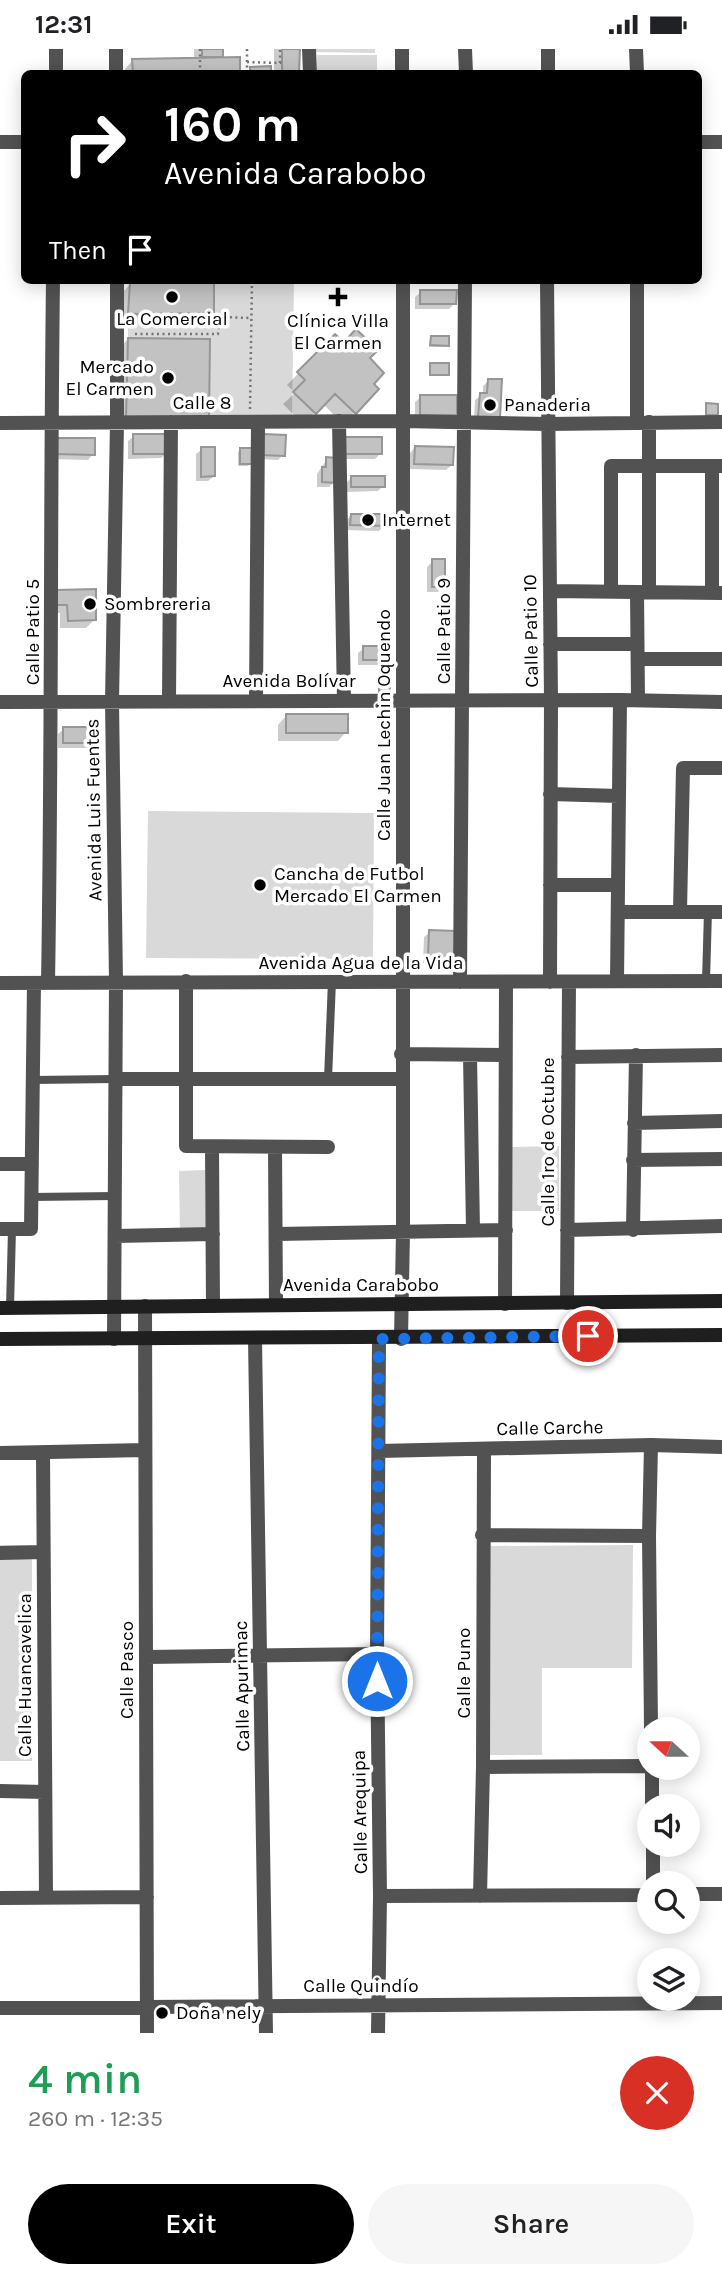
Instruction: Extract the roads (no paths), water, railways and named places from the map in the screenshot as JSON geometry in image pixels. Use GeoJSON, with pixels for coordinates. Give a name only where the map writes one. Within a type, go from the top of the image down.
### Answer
{"type":"FeatureCollection","features":[{"type":"Feature","properties":{"kind":"street"},"geometry":{"type":"LineString","coordinates":[[56,49],[56,70]]}},
{"type":"Feature","properties":{"kind":"street"},"geometry":{"type":"LineString","coordinates":[[116,49],[116,70]]}},
{"type":"Feature","properties":{"kind":"street"},"geometry":{"type":"LineString","coordinates":[[309,49],[310,70]]}},
{"type":"Feature","properties":{"kind":"street"},"geometry":{"type":"LineString","coordinates":[[402,49],[402,70]]}},
{"type":"Feature","properties":{"kind":"street"},"geometry":{"type":"LineString","coordinates":[[466,49],[466,70]]}},
{"type":"Feature","properties":{"kind":"street"},"geometry":{"type":"LineString","coordinates":[[548,49],[548,70]]}},
{"type":"Feature","properties":{"kind":"street"},"geometry":{"type":"LineString","coordinates":[[636,49],[637,70]]}},
{"type":"Feature","properties":{"kind":"street"},"geometry":{"type":"LineString","coordinates":[[0,142],[21,142]]}},
{"type":"Feature","properties":{"kind":"street"},"geometry":{"type":"LineString","coordinates":[[702,142],[722,142]]}},
{"type":"Feature","properties":{"kind":"street","name":"Calle Patio 5"},"geometry":{"type":"LineString","coordinates":[[6,1229],[31,1229],[33,1080],[41,983],[52,702],[51,423],[54,284]]}},
{"type":"Feature","properties":{"kind":"street","name":"Avenida Luis Fuentes"},"geometry":{"type":"LineString","coordinates":[[114,1339],[116,981],[112,702],[117,284]]}},
{"type":"Feature","properties":{"kind":"street","name":"Calle Juan Lechin Oquendo"},"geometry":{"type":"LineString","coordinates":[[401,1339],[403,284]]}},
{"type":"Feature","properties":{"kind":"street","name":"Calle Patio 9"},"geometry":{"type":"LineString","coordinates":[[460,982],[465,284]]}},
{"type":"Feature","properties":{"kind":"street","name":"Calle Patio 10"},"geometry":{"type":"LineString","coordinates":[[547,284],[551,700],[550,982]]}},
{"type":"Feature","properties":{"kind":"street"},"geometry":{"type":"LineString","coordinates":[[637,284],[643,423],[649,466],[643,592],[637,651],[638,700]]}},
{"type":"Feature","properties":{"kind":"street"},"geometry":{"type":"LineString","coordinates":[[254,419],[256,701]]}},
{"type":"Feature","properties":{"kind":"street","name":"Calle 8"},"geometry":{"type":"LineString","coordinates":[[0,423],[254,419],[547,424],[722,422]]}},
{"type":"Feature","properties":{"kind":"street"},"geometry":{"type":"LineString","coordinates":[[340,421],[344,701]]}},
{"type":"Feature","properties":{"kind":"street"},"geometry":{"type":"LineString","coordinates":[[169,701],[171,422]]}},
{"type":"Feature","properties":{"kind":"street"},"geometry":{"type":"LineString","coordinates":[[550,591],[611,592],[717,593],[717,466],[611,466],[611,592]]}},
{"type":"Feature","properties":{"kind":"street"},"geometry":{"type":"LineString","coordinates":[[550,644],[722,659]]}},
{"type":"Feature","properties":{"kind":"street"},"geometry":{"type":"LineString","coordinates":[[617,981],[620,700],[722,702]]}},
{"type":"Feature","properties":{"kind":"street","name":"Avenida Bolívar"},"geometry":{"type":"LineString","coordinates":[[0,702],[620,700]]}},
{"type":"Feature","properties":{"kind":"street"},"geometry":{"type":"LineString","coordinates":[[680,911],[683,768],[722,768]]}},
{"type":"Feature","properties":{"kind":"street"},"geometry":{"type":"LineString","coordinates":[[550,794],[619,796]]}},
{"type":"Feature","properties":{"kind":"street"},"geometry":{"type":"LineString","coordinates":[[550,885],[618,885]]}},
{"type":"Feature","properties":{"kind":"street"},"geometry":{"type":"LineString","coordinates":[[618,912],[715,912]]}},
{"type":"Feature","properties":{"kind":"street"},"geometry":{"type":"LineString","coordinates":[[186,981],[186,1146],[328,1147]]}},
{"type":"Feature","properties":{"kind":"street","name":"Avenida Agua de la Vida"},"geometry":{"type":"LineString","coordinates":[[0,983],[722,981]]}},
{"type":"Feature","properties":{"kind":"street"},"geometry":{"type":"LineString","coordinates":[[505,1304],[506,982]]}},
{"type":"Feature","properties":{"kind":"street","name":"Calle 1ro de Octubre"},"geometry":{"type":"LineString","coordinates":[[567,1303],[569,982]]}},
{"type":"Feature","properties":{"kind":"street"},"geometry":{"type":"LineString","coordinates":[[401,1054],[505,1055]]}},
{"type":"Feature","properties":{"kind":"street"},"geometry":{"type":"LineString","coordinates":[[470,1055],[473,1230]]}},
{"type":"Feature","properties":{"kind":"street"},"geometry":{"type":"LineString","coordinates":[[633,1230],[636,1055]]}},
{"type":"Feature","properties":{"kind":"street"},"geometry":{"type":"LineString","coordinates":[[568,1057],[722,1055]]}},
{"type":"Feature","properties":{"kind":"street"},"geometry":{"type":"LineString","coordinates":[[115,1079],[402,1079]]}},
{"type":"Feature","properties":{"kind":"street"},"geometry":{"type":"LineString","coordinates":[[634,1123],[722,1121]]}},
{"type":"Feature","properties":{"kind":"street"},"geometry":{"type":"LineString","coordinates":[[212,1147],[213,1306]]}},
{"type":"Feature","properties":{"kind":"street"},"geometry":{"type":"LineString","coordinates":[[275,1147],[276,1305]]}},
{"type":"Feature","properties":{"kind":"street"},"geometry":{"type":"LineString","coordinates":[[633,1160],[722,1159]]}},
{"type":"Feature","properties":{"kind":"street"},"geometry":{"type":"LineString","coordinates":[[0,1164],[32,1164]]}},
{"type":"Feature","properties":{"kind":"street"},"geometry":{"type":"LineString","coordinates":[[567,1230],[722,1226]]}},
{"type":"Feature","properties":{"kind":"street"},"geometry":{"type":"LineString","coordinates":[[276,1234],[506,1230]]}},
{"type":"Feature","properties":{"kind":"street"},"geometry":{"type":"LineString","coordinates":[[115,1236],[213,1234]]}},
{"type":"Feature","properties":{"kind":"street","name":"Avenida Carabobo"},"geometry":{"type":"LineString","coordinates":[[5,1308],[722,1301]]}},
{"type":"Feature","properties":{"kind":"street","name":"Calle Pasco"},"geometry":{"type":"LineString","coordinates":[[145,1306],[148,2033]]}},
{"type":"Feature","properties":{"kind":"street"},"geometry":{"type":"LineString","coordinates":[[0,1339],[401,1339],[722,1335]]}},
{"type":"Feature","properties":{"kind":"street","name":"Calle Apurimac"},"geometry":{"type":"LineString","coordinates":[[255,1339],[266,2033]]}},
{"type":"Feature","properties":{"kind":"street","name":"Calle Arequipa"},"geometry":{"type":"LineString","coordinates":[[378,2033],[379,1339]]}},
{"type":"Feature","properties":{"kind":"street"},"geometry":{"type":"LineString","coordinates":[[651,1445],[651,1717]]}},
{"type":"Feature","properties":{"kind":"street","name":"Calle Carche"},"geometry":{"type":"LineString","coordinates":[[379,1451],[651,1445],[722,1447]]}},
{"type":"Feature","properties":{"kind":"street","name":"Calle Puno"},"geometry":{"type":"LineString","coordinates":[[480,1896],[484,1449]]}},
{"type":"Feature","properties":{"kind":"street"},"geometry":{"type":"LineString","coordinates":[[0,1453],[145,1450]]}},
{"type":"Feature","properties":{"kind":"street","name":"Calle Huancavelica"},"geometry":{"type":"LineString","coordinates":[[43,1453],[46,1897]]}},
{"type":"Feature","properties":{"kind":"street"},"geometry":{"type":"LineString","coordinates":[[482,1535],[649,1536]]}},
{"type":"Feature","properties":{"kind":"street"},"geometry":{"type":"LineString","coordinates":[[0,1553],[43,1552]]}},
{"type":"Feature","properties":{"kind":"street"},"geometry":{"type":"LineString","coordinates":[[146,1657],[377,1654]]}},
{"type":"Feature","properties":{"kind":"street"},"geometry":{"type":"LineString","coordinates":[[483,1767],[637,1767]]}},
{"type":"Feature","properties":{"kind":"street"},"geometry":{"type":"LineString","coordinates":[[0,1791],[45,1792]]}},
{"type":"Feature","properties":{"kind":"street"},"geometry":{"type":"LineString","coordinates":[[700,1894],[722,1894]]}},
{"type":"Feature","properties":{"kind":"street"},"geometry":{"type":"LineString","coordinates":[[380,1896],[637,1895]]}},
{"type":"Feature","properties":{"kind":"street"},"geometry":{"type":"LineString","coordinates":[[0,1898],[147,1897]]}},
{"type":"Feature","properties":{"kind":"street","name":"Calle Quindío"},"geometry":{"type":"LineString","coordinates":[[0,2008],[722,2003]]}},
{"type":"Feature","properties":{"kind":"lane"},"geometry":{"type":"LineString","coordinates":[[706,981],[715,912]]}},
{"type":"Feature","properties":{"kind":"lane"},"geometry":{"type":"LineString","coordinates":[[328,1079],[332,981]]}},
{"type":"Feature","properties":{"kind":"lane"},"geometry":{"type":"LineString","coordinates":[[33,1080],[115,1079]]}},
{"type":"Feature","properties":{"kind":"lane"},"geometry":{"type":"LineString","coordinates":[[31,1197],[115,1196]]}},
{"type":"Feature","properties":{"kind":"lane"},"geometry":{"type":"LineString","coordinates":[[5,1308],[6,1229]]}},
{"type":"Feature","properties":{"kind":"place","name":"La Comercial"},"geometry":{"type":"Point","coordinates":[172,297]}},
{"type":"Feature","properties":{"kind":"place","name":"Clínica Villa El Carmen"},"geometry":{"type":"Point","coordinates":[338,297]}},
{"type":"Feature","properties":{"kind":"place","name":"Mercado El Carmen"},"geometry":{"type":"Point","coordinates":[168,378]}},
{"type":"Feature","properties":{"kind":"place","name":"Panaderia"},"geometry":{"type":"Point","coordinates":[490,405]}},
{"type":"Feature","properties":{"kind":"place","name":"Internet"},"geometry":{"type":"Point","coordinates":[368,520]}},
{"type":"Feature","properties":{"kind":"place","name":"Sombrereria"},"geometry":{"type":"Point","coordinates":[90,604]}},
{"type":"Feature","properties":{"kind":"place","name":"Cancha de Futbol Mercado El Carmen"},"geometry":{"type":"Point","coordinates":[260,885]}},
{"type":"Feature","properties":{"kind":"place","name":"Doña nely"},"geometry":{"type":"Point","coordinates":[162,2013]}}]}
